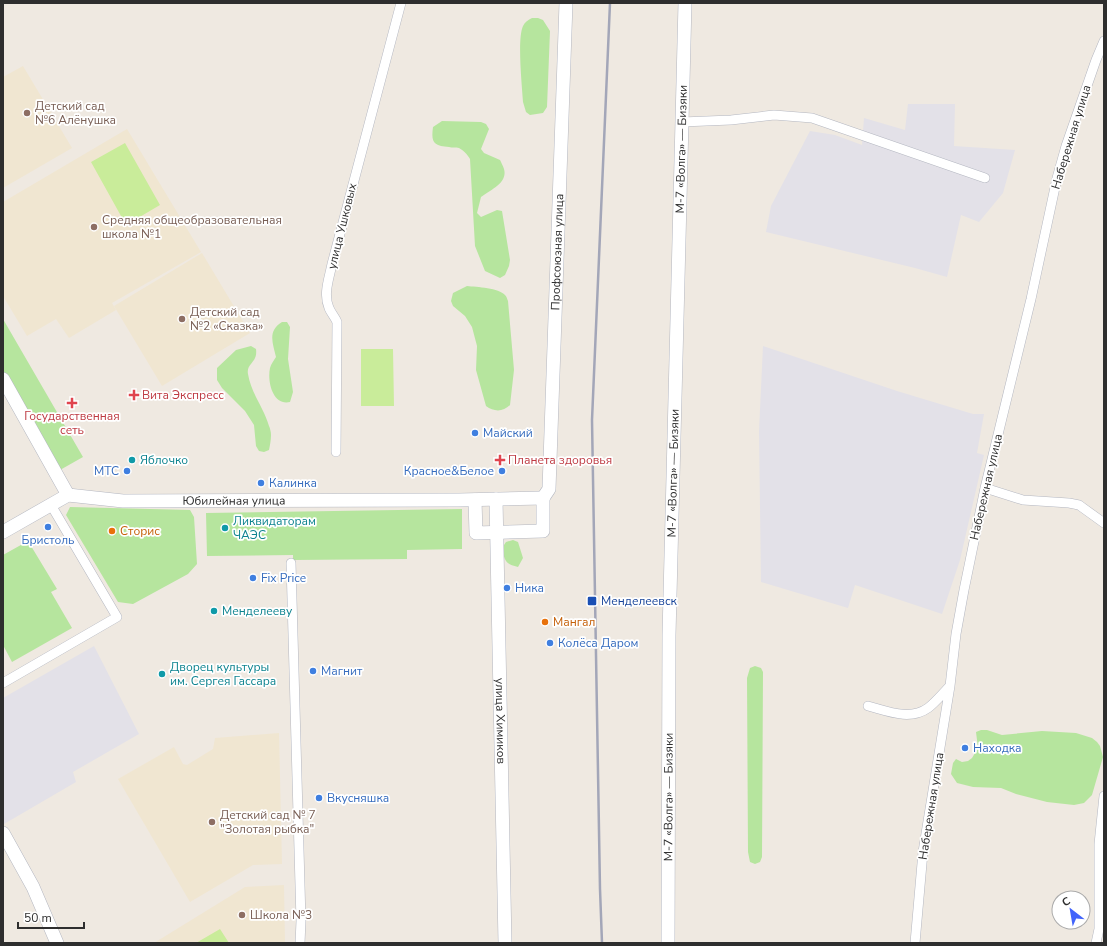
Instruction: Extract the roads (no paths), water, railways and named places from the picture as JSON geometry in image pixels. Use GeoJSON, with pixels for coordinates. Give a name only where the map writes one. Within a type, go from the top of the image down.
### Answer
{"type":"FeatureCollection","features":[{"type":"Feature","properties":{"kind":"main road","name":"Профсоюзная улица"},"geometry":{"type":"LineString","coordinates":[[497,532],[543,531],[543,498],[549,489],[566,3]]}},
{"type":"Feature","properties":{"kind":"main road","name":"М-7 «Волга» — Бизяки"},"geometry":{"type":"LineString","coordinates":[[668,943],[669,635],[685,3]]}},
{"type":"Feature","properties":{"kind":"main road"},"geometry":{"type":"LineString","coordinates":[[3,379],[68,495],[3,532]]}},
{"type":"Feature","properties":{"kind":"main road","name":"Юбилейная улица"},"geometry":{"type":"LineString","coordinates":[[68,495],[131,501],[475,500],[543,498]]}},
{"type":"Feature","properties":{"kind":"main road","name":"улица Химиков"},"geometry":{"type":"LineString","coordinates":[[496,499],[505,943]]}},
{"type":"Feature","properties":{"kind":"main road"},"geometry":{"type":"LineString","coordinates":[[475,500],[476,533],[497,532]]}},
{"type":"Feature","properties":{"kind":"main road"},"geometry":{"type":"LineString","coordinates":[[3,833],[33,887],[57,943]]}},
{"type":"Feature","properties":{"kind":"street","name":"улица Ушковых"},"geometry":{"type":"LineString","coordinates":[[336,452],[337,322],[330,310],[326,290],[401,3]]}},
{"type":"Feature","properties":{"kind":"street","name":"Набережная улица"},"geometry":{"type":"LineString","coordinates":[[915,943],[923,852],[950,686],[956,634],[985,488],[1031,299],[1057,178],[1066,146],[1104,41]]}},
{"type":"Feature","properties":{"kind":"street"},"geometry":{"type":"LineString","coordinates":[[682,122],[731,120],[774,115],[812,118],[985,178]]}},
{"type":"Feature","properties":{"kind":"street"},"geometry":{"type":"LineString","coordinates":[[985,488],[1023,500],[1074,504],[1087,510],[1104,523]]}},
{"type":"Feature","properties":{"kind":"street"},"geometry":{"type":"LineString","coordinates":[[3,683],[117,617],[51,505]]}},
{"type":"Feature","properties":{"kind":"street"},"geometry":{"type":"LineString","coordinates":[[291,563],[301,921],[300,943]]}},
{"type":"Feature","properties":{"kind":"street"},"geometry":{"type":"LineString","coordinates":[[868,706],[899,714],[912,714],[927,709],[950,686]]}},
{"type":"Feature","properties":{"kind":"street"},"geometry":{"type":"LineString","coordinates":[[1096,943],[1099,929],[1099,844],[1104,796]]}},
{"type":"Feature","properties":{"kind":"railway"},"geometry":{"type":"LineString","coordinates":[[602,943],[592,420],[610,3]]}},
{"type":"Feature","properties":{"kind":"place","name":"Детский сад №6 Алёнушка"},"geometry":{"type":"Point","coordinates":[27,113]}},
{"type":"Feature","properties":{"kind":"place","name":"Средняя общеобразовательная школа №1"},"geometry":{"type":"Point","coordinates":[94,227]}},
{"type":"Feature","properties":{"kind":"place","name":"Детский сад №2 «Сказка»"},"geometry":{"type":"Point","coordinates":[182,319]}},
{"type":"Feature","properties":{"kind":"place","name":"Вита Экспресс"},"geometry":{"type":"Point","coordinates":[134,395]}},
{"type":"Feature","properties":{"kind":"place","name":"Государственная сеть"},"geometry":{"type":"Point","coordinates":[72,403]}},
{"type":"Feature","properties":{"kind":"place","name":"Майский"},"geometry":{"type":"Point","coordinates":[475,433]}},
{"type":"Feature","properties":{"kind":"place","name":"Яблочко"},"geometry":{"type":"Point","coordinates":[132,460]}},
{"type":"Feature","properties":{"kind":"place","name":"Планета здоровья"},"geometry":{"type":"Point","coordinates":[500,460]}},
{"type":"Feature","properties":{"kind":"place","name":"МТС"},"geometry":{"type":"Point","coordinates":[127,471]}},
{"type":"Feature","properties":{"kind":"place","name":"Красное&Белое"},"geometry":{"type":"Point","coordinates":[502,471]}},
{"type":"Feature","properties":{"kind":"place","name":"Калинка"},"geometry":{"type":"Point","coordinates":[261,483]}},
{"type":"Feature","properties":{"kind":"place","name":"Бристоль"},"geometry":{"type":"Point","coordinates":[48,527]}},
{"type":"Feature","properties":{"kind":"place","name":"Ликвидаторам ЧАЭС"},"geometry":{"type":"Point","coordinates":[225,528]}},
{"type":"Feature","properties":{"kind":"place","name":"Сторис"},"geometry":{"type":"Point","coordinates":[112,531]}},
{"type":"Feature","properties":{"kind":"place","name":"Fix Price"},"geometry":{"type":"Point","coordinates":[253,578]}},
{"type":"Feature","properties":{"kind":"place","name":"Ника"},"geometry":{"type":"Point","coordinates":[507,588]}},
{"type":"Feature","properties":{"kind":"place","name":"Менделеевск"},"geometry":{"type":"Point","coordinates":[592,601]}},
{"type":"Feature","properties":{"kind":"place","name":"Менделееву"},"geometry":{"type":"Point","coordinates":[214,611]}},
{"type":"Feature","properties":{"kind":"place","name":"Мангал"},"geometry":{"type":"Point","coordinates":[545,622]}},
{"type":"Feature","properties":{"kind":"place","name":"Колёса Даром"},"geometry":{"type":"Point","coordinates":[550,643]}},
{"type":"Feature","properties":{"kind":"place","name":"Магнит"},"geometry":{"type":"Point","coordinates":[313,671]}},
{"type":"Feature","properties":{"kind":"place","name":"Дворец культуры им. Сергея Гассара"},"geometry":{"type":"Point","coordinates":[162,674]}},
{"type":"Feature","properties":{"kind":"place","name":"Находка"},"geometry":{"type":"Point","coordinates":[965,748]}},
{"type":"Feature","properties":{"kind":"place","name":"Вкусняшка"},"geometry":{"type":"Point","coordinates":[319,798]}},
{"type":"Feature","properties":{"kind":"place","name":"Детский сад № 7 \"Золотая рыбка\""},"geometry":{"type":"Point","coordinates":[212,822]}},
{"type":"Feature","properties":{"kind":"place","name":"Школа №3"},"geometry":{"type":"Point","coordinates":[242,915]}}]}
